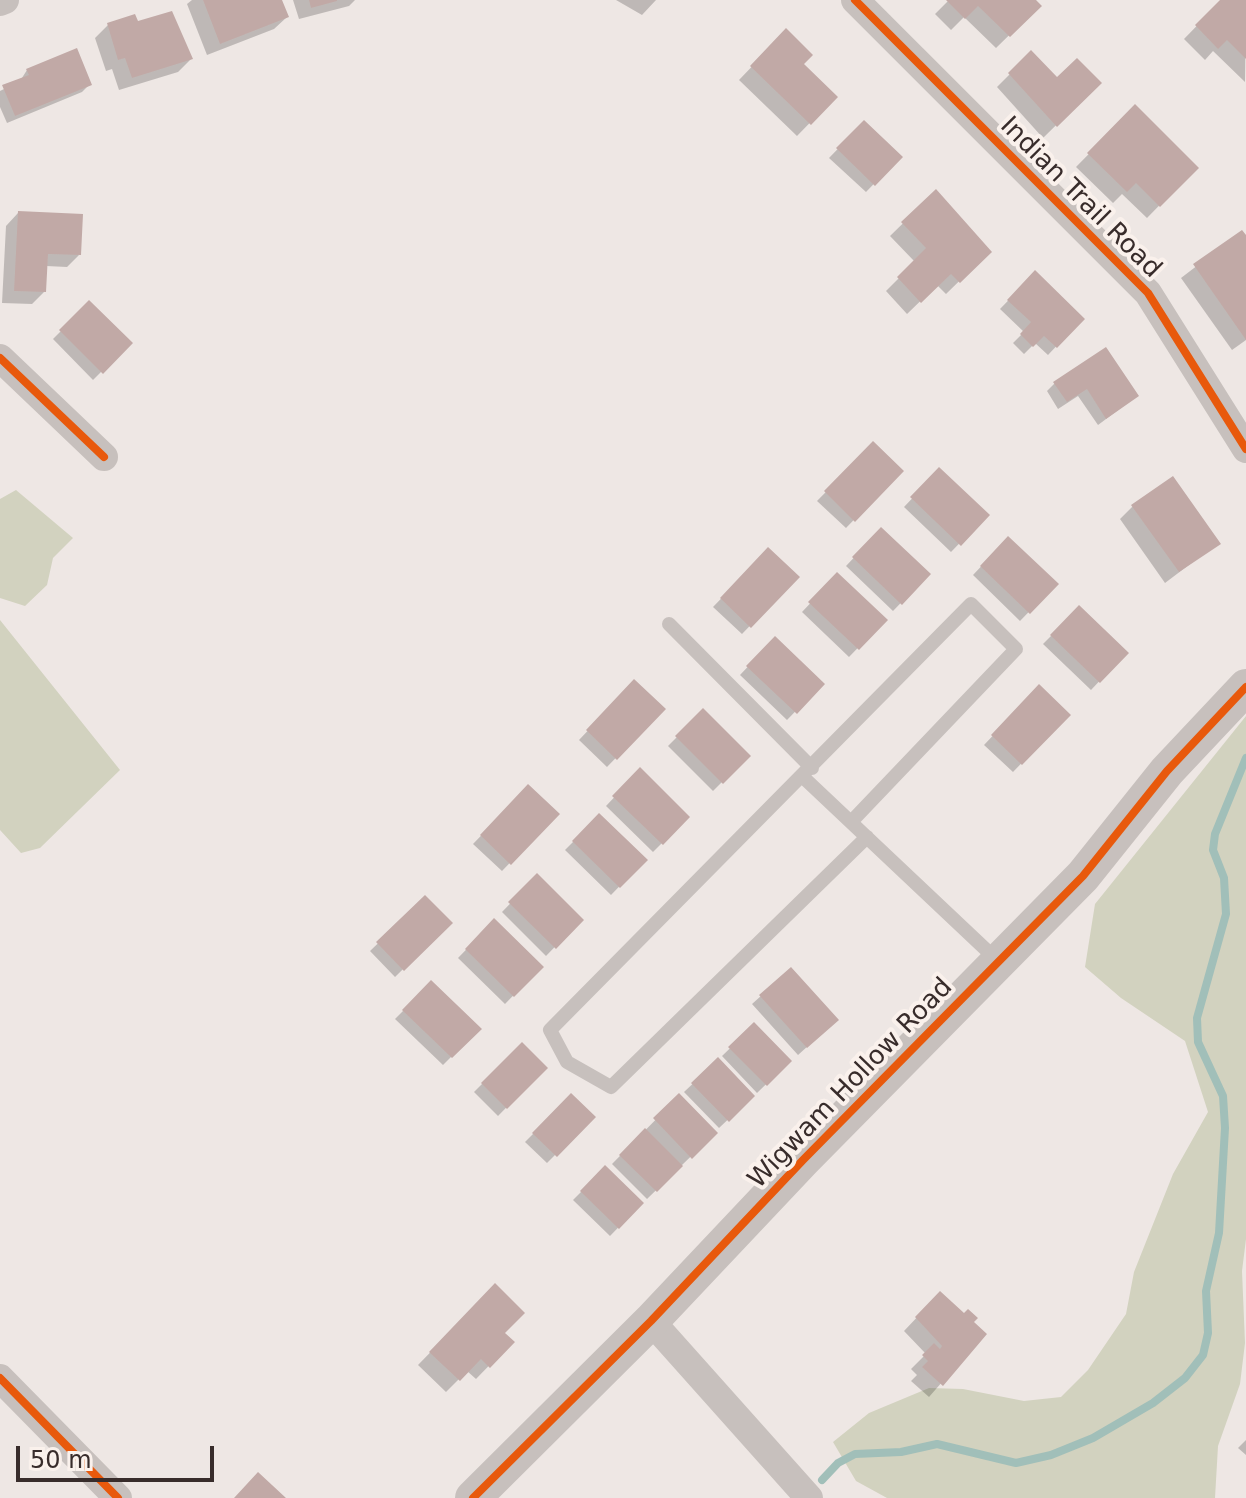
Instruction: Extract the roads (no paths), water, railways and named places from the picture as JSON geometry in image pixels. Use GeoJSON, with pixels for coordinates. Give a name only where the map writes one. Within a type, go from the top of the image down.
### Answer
{"type":"FeatureCollection","features":[{"type":"Feature","properties":{"kind":"street","name":"Indian Trail Road"},"geometry":{"type":"LineString","coordinates":[[855,0],[1148,293],[1246,449]]}},
{"type":"Feature","properties":{"kind":"street"},"geometry":{"type":"LineString","coordinates":[[0,358],[104,457]]}},
{"type":"Feature","properties":{"kind":"street","name":"Wigwam Hollow Road"},"geometry":{"type":"LineString","coordinates":[[473,1498],[651,1321],[1083,876],[1167,771],[1246,687]]}},
{"type":"Feature","properties":{"kind":"street"},"geometry":{"type":"LineString","coordinates":[[651,1321],[809,1498]]}},
{"type":"Feature","properties":{"kind":"street"},"geometry":{"type":"LineString","coordinates":[[0,1378],[117,1498]]}},
{"type":"Feature","properties":{"kind":"lane"},"geometry":{"type":"LineString","coordinates":[[851,822],[1016,649],[971,604],[808,773],[550,1030],[567,1062],[611,1087],[867,837]]}},
{"type":"Feature","properties":{"kind":"lane"},"geometry":{"type":"LineString","coordinates":[[669,624],[851,822],[998,961]]}},
{"type":"Feature","properties":{"kind":"waterway"},"geometry":{"type":"LineString","coordinates":[[822,1480],[838,1463],[855,1454],[901,1452],[937,1444],[1016,1463],[1051,1455],[1093,1438],[1153,1403],[1185,1378],[1203,1355],[1208,1333],[1206,1291],[1219,1233],[1225,1128],[1223,1096],[1198,1042],[1197,1018],[1226,914],[1224,878],[1213,850],[1215,834],[1246,758]]}}]}
